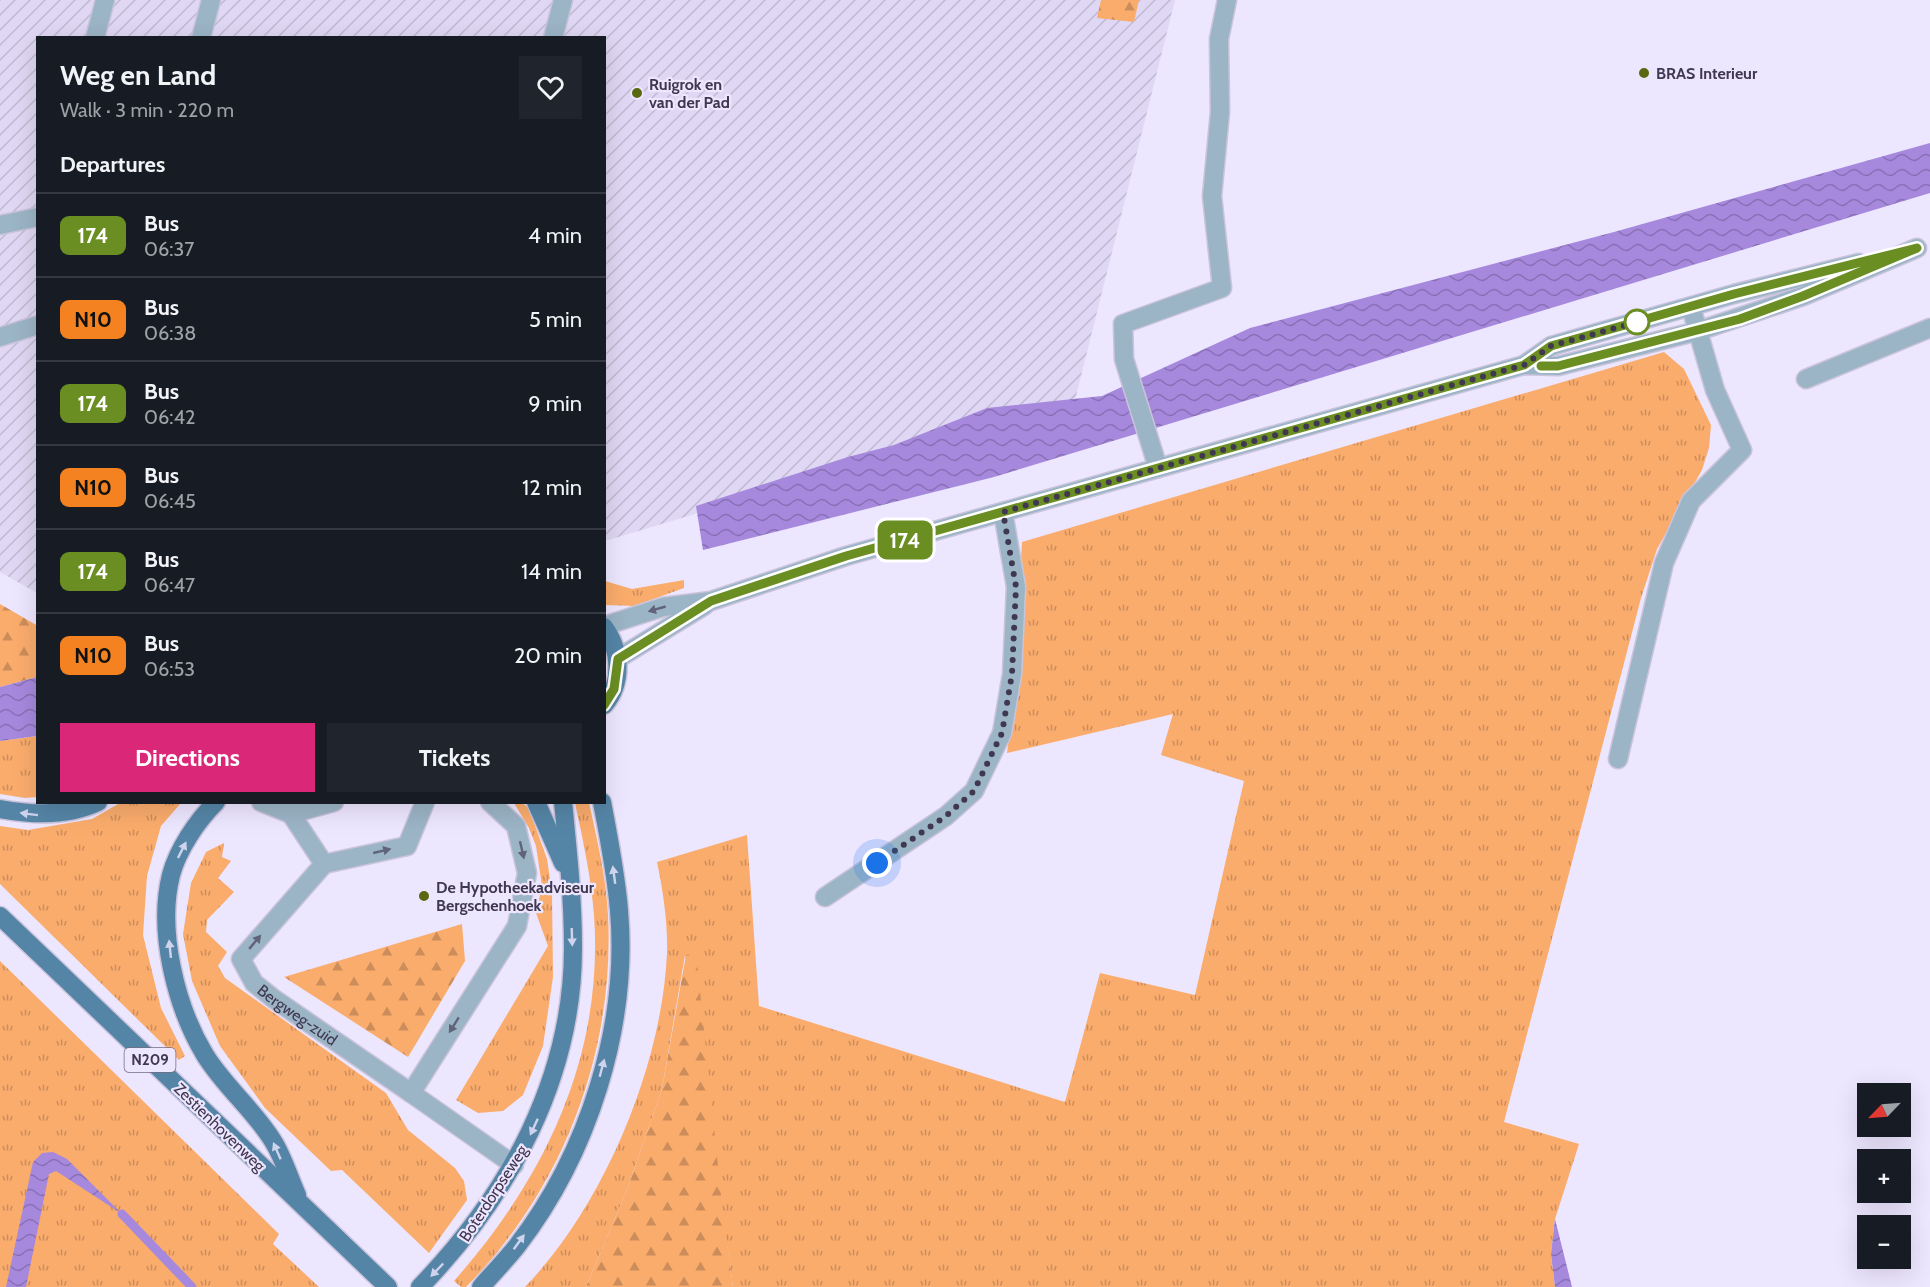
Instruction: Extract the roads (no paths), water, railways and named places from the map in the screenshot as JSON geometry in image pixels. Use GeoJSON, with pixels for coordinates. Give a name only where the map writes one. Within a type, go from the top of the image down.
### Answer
{"type":"FeatureCollection","features":[{"type":"Feature","properties":{"kind":"main road"},"geometry":{"type":"LineString","coordinates":[[606,630],[618,659],[614,689],[606,702]]}},
{"type":"Feature","properties":{"kind":"main road"},"geometry":{"type":"LineString","coordinates":[[0,809],[36,815],[94,804]]}},
{"type":"Feature","properties":{"kind":"main road","name":"N209"},"geometry":{"type":"LineString","coordinates":[[214,804],[204,814],[182,849],[171,874],[167,905],[170,953],[178,992],[189,1023],[205,1055],[273,1141],[307,1210]]}},
{"type":"Feature","properties":{"kind":"main road"},"geometry":{"type":"LineString","coordinates":[[537,804],[570,878]]}},
{"type":"Feature","properties":{"kind":"main road","name":"Boterdorpseweg"},"geometry":{"type":"LineString","coordinates":[[420,1287],[454,1252],[514,1166],[536,1123],[555,1069],[567,1009],[573,950],[570,878],[563,804]]}},
{"type":"Feature","properties":{"kind":"main road"},"geometry":{"type":"LineString","coordinates":[[481,1287],[517,1246],[557,1184],[589,1116],[610,1039],[618,979],[619,912],[602,804]]}},
{"type":"Feature","properties":{"kind":"main road","name":"Zestienhovenweg"},"geometry":{"type":"LineString","coordinates":[[0,916],[388,1287]]}},
{"type":"Feature","properties":{"kind":"street"},"geometry":{"type":"LineString","coordinates":[[96,36],[105,0]]}},
{"type":"Feature","properties":{"kind":"street"},"geometry":{"type":"LineString","coordinates":[[202,36],[211,0]]}},
{"type":"Feature","properties":{"kind":"street"},"geometry":{"type":"LineString","coordinates":[[554,36],[563,0]]}},
{"type":"Feature","properties":{"kind":"street"},"geometry":{"type":"LineString","coordinates":[[1158,468],[1124,359],[1123,324],[1222,288],[1212,196],[1220,112],[1219,39],[1227,0]]}},
{"type":"Feature","properties":{"kind":"street"},"geometry":{"type":"LineString","coordinates":[[0,225],[36,217]]}},
{"type":"Feature","properties":{"kind":"street"},"geometry":{"type":"LineString","coordinates":[[1524,365],[1551,346],[1924,246]]}},
{"type":"Feature","properties":{"kind":"street"},"geometry":{"type":"LineString","coordinates":[[606,625],[663,607],[711,601],[846,556],[1524,365],[1558,366],[1698,331],[1803,296],[1924,246]]}},
{"type":"Feature","properties":{"kind":"street"},"geometry":{"type":"LineString","coordinates":[[1618,759],[1664,563],[1691,501],[1742,450],[1715,390],[1691,307]]}},
{"type":"Feature","properties":{"kind":"street"},"geometry":{"type":"LineString","coordinates":[[0,337],[36,326]]}},
{"type":"Feature","properties":{"kind":"street"},"geometry":{"type":"LineString","coordinates":[[1806,379],[1930,328]]}},
{"type":"Feature","properties":{"kind":"street"},"geometry":{"type":"LineString","coordinates":[[825,897],[946,816],[974,791],[1002,733],[1012,674],[1016,587],[1003,512]]}},
{"type":"Feature","properties":{"kind":"street"},"geometry":{"type":"LineString","coordinates":[[618,659],[711,601]]}},
{"type":"Feature","properties":{"kind":"street"},"geometry":{"type":"LineString","coordinates":[[266,804],[291,814],[324,864],[407,846],[423,804]]}},
{"type":"Feature","properties":{"kind":"street"},"geometry":{"type":"LineString","coordinates":[[291,814],[327,804]]}},
{"type":"Feature","properties":{"kind":"street"},"geometry":{"type":"LineString","coordinates":[[411,1092],[517,926],[527,873],[516,826],[491,804]]}},
{"type":"Feature","properties":{"kind":"street","name":"Bergweg-zuid"},"geometry":{"type":"LineString","coordinates":[[324,864],[241,959],[254,983],[514,1166]]}},
{"type":"Feature","properties":{"kind":"water"},"geometry":{"type":"Polygon","coordinates":[[[1930,143],[1930,193],[994,477],[703,550],[696,506],[848,457],[894,445],[987,408],[1102,396],[1250,328],[1614,232],[1930,143]]]}},
{"type":"Feature","properties":{"kind":"water"},"geometry":{"type":"Polygon","coordinates":[[[36,677],[36,736],[0,741],[0,687],[36,677]]]}},
{"type":"Feature","properties":{"kind":"water"},"geometry":{"type":"Polygon","coordinates":[[[53,1152],[67,1159],[122,1214],[56,1171],[49,1174],[26,1287],[6,1287],[33,1162],[42,1153],[53,1152]]]}},
{"type":"Feature","properties":{"kind":"water"},"geometry":{"type":"Polygon","coordinates":[[[1555,1219],[1572,1287],[1555,1287],[1551,1254],[1555,1219]]]}},
{"type":"Feature","properties":{"kind":"waterway"},"geometry":{"type":"LineString","coordinates":[[122,1214],[192,1287]]}},
{"type":"Feature","properties":{"kind":"place","name":"BRAS Interieur"},"geometry":{"type":"Point","coordinates":[1644,73]}},
{"type":"Feature","properties":{"kind":"place","name":"Ruigrok en van der Pad"},"geometry":{"type":"Point","coordinates":[637,93]}},
{"type":"Feature","properties":{"kind":"place","name":"De Hypotheekadviseur Bergschenhoek"},"geometry":{"type":"Point","coordinates":[424,896]}}]}
